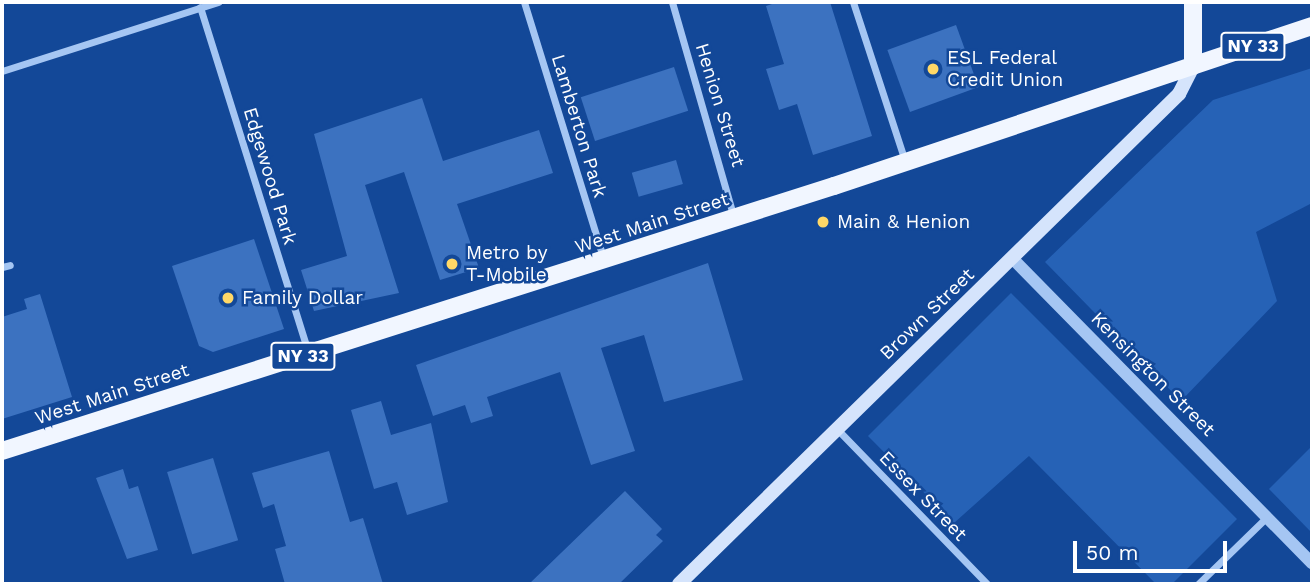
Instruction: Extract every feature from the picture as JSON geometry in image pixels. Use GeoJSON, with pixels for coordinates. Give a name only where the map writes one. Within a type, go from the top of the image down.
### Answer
{"type":"FeatureCollection","features":[{"type":"Feature","properties":{"kind":"main road"},"geometry":{"type":"LineString","coordinates":[[1193,2],[1193,66]]}},
{"type":"Feature","properties":{"kind":"main road","name":"West Main Street"},"geometry":{"type":"LineString","coordinates":[[2,451],[734,218],[1312,26]]}},
{"type":"Feature","properties":{"kind":"main road","name":"Brown Street"},"geometry":{"type":"LineString","coordinates":[[679,584],[1179,94],[1193,66]]}},
{"type":"Feature","properties":{"kind":"street"},"geometry":{"type":"LineString","coordinates":[[2,71],[218,2]]}},
{"type":"Feature","properties":{"kind":"street","name":"Lamberton Park"},"geometry":{"type":"LineString","coordinates":[[524,2],[604,260]]}},
{"type":"Feature","properties":{"kind":"street","name":"Henion Street"},"geometry":{"type":"LineString","coordinates":[[672,2],[734,218]]}},
{"type":"Feature","properties":{"kind":"street"},"geometry":{"type":"LineString","coordinates":[[853,2],[905,162]]}},
{"type":"Feature","properties":{"kind":"street","name":"Edgewood Park"},"geometry":{"type":"LineString","coordinates":[[200,7],[309,354]]}},
{"type":"Feature","properties":{"kind":"street","name":"Kensington Street"},"geometry":{"type":"LineString","coordinates":[[1012,258],[1312,563]]}},
{"type":"Feature","properties":{"kind":"street","name":"Essex Street"},"geometry":{"type":"LineString","coordinates":[[837,429],[987,584]]}},
{"type":"Feature","properties":{"kind":"street"},"geometry":{"type":"LineString","coordinates":[[1198,584],[1208,581],[1268,517]]}},
{"type":"Feature","properties":{"kind":"shaded area"},"geometry":{"type":"Polygon","coordinates":[[[1312,68],[1312,203],[1256,232],[1277,301],[1181,401],[1045,262],[1213,100],[1312,68]]]}},
{"type":"Feature","properties":{"kind":"shaded area"},"geometry":{"type":"Polygon","coordinates":[[[1011,293],[1237,519],[1172,584],[1156,584],[1029,456],[954,523],[868,436],[1011,293]]]}},
{"type":"Feature","properties":{"kind":"shaded area"},"geometry":{"type":"Polygon","coordinates":[[[1312,446],[1312,533],[1269,489],[1312,446]]]}},
{"type":"Feature","properties":{"kind":"building"},"geometry":{"type":"Polygon","coordinates":[[[778,2],[830,2],[872,136],[813,155],[797,104],[779,110],[766,69],[784,64],[766,6],[778,2]]]}},
{"type":"Feature","properties":{"kind":"building","name":"ESL Federal Credit Union"},"geometry":{"type":"Polygon","coordinates":[[[956,25],[979,87],[910,112],[887,50],[956,25]]]}},
{"type":"Feature","properties":{"kind":"building"},"geometry":{"type":"Polygon","coordinates":[[[674,67],[688,111],[595,141],[581,97],[674,67]]]}},
{"type":"Feature","properties":{"kind":"building"},"geometry":{"type":"Polygon","coordinates":[[[422,98],[443,161],[539,130],[553,173],[457,204],[479,268],[440,280],[404,172],[365,185],[399,293],[314,311],[301,270],[347,256],[314,134],[422,98]]]}},
{"type":"Feature","properties":{"kind":"building"},"geometry":{"type":"Polygon","coordinates":[[[676,160],[683,184],[639,197],[632,173],[676,160]]]}},
{"type":"Feature","properties":{"kind":"building","name":"Family Dollar"},"geometry":{"type":"Polygon","coordinates":[[[254,239],[284,329],[213,352],[199,346],[172,266],[254,239]]]}},
{"type":"Feature","properties":{"kind":"building"},"geometry":{"type":"Polygon","coordinates":[[[708,263],[743,380],[664,402],[644,335],[601,348],[635,451],[591,465],[560,372],[487,397],[493,416],[471,423],[465,405],[433,416],[416,365],[708,263]]]}},
{"type":"Feature","properties":{"kind":"building"},"geometry":{"type":"Polygon","coordinates":[[[40,294],[72,397],[2,419],[2,317],[27,309],[24,299],[40,294]]]}},
{"type":"Feature","properties":{"kind":"building"},"geometry":{"type":"Polygon","coordinates":[[[381,401],[391,435],[431,423],[448,502],[407,515],[397,482],[374,489],[351,410],[381,401]]]}},
{"type":"Feature","properties":{"kind":"building"},"geometry":{"type":"Polygon","coordinates":[[[329,451],[350,522],[363,518],[383,584],[285,584],[275,549],[286,546],[274,504],[263,508],[252,473],[329,451]]]}},
{"type":"Feature","properties":{"kind":"building"},"geometry":{"type":"Polygon","coordinates":[[[213,458],[238,540],[192,554],[167,472],[213,458]]]}},
{"type":"Feature","properties":{"kind":"building"},"geometry":{"type":"Polygon","coordinates":[[[123,469],[129,489],[138,486],[158,550],[127,559],[96,478],[123,469]]]}},
{"type":"Feature","properties":{"kind":"building"},"geometry":{"type":"Polygon","coordinates":[[[625,491],[662,529],[656,535],[663,541],[619,584],[529,584],[625,491]]]}},
{"type":"Feature","properties":{"kind":"place","name":"ESL Federal Credit Union"},"geometry":{"type":"Point","coordinates":[933,69]}},
{"type":"Feature","properties":{"kind":"place","name":"Main & Henion"},"geometry":{"type":"Point","coordinates":[823,222]}},
{"type":"Feature","properties":{"kind":"place","name":"Metro by T-Mobile"},"geometry":{"type":"Point","coordinates":[452,264]}},
{"type":"Feature","properties":{"kind":"place","name":"Family Dollar"},"geometry":{"type":"Point","coordinates":[228,298]}}]}
